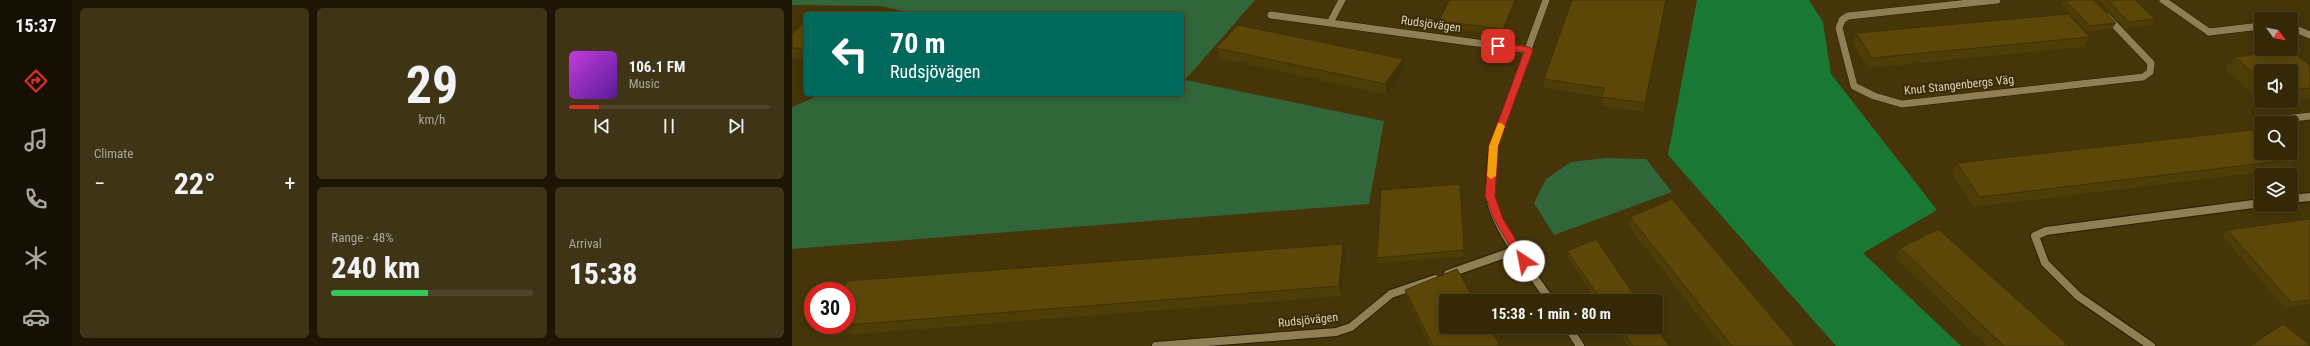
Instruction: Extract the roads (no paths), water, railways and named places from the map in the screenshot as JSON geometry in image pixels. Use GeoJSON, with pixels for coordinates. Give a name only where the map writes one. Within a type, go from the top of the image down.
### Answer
{"type":"FeatureCollection","features":[{"type":"Feature","properties":{"kind":"street"},"geometry":{"type":"LineString","coordinates":[[1330,23],[1342,0]]}},
{"type":"Feature","properties":{"kind":"street"},"geometry":{"type":"LineString","coordinates":[[1546,0],[1493,146],[1490,196],[1498,219],[1516,250],[1546,294]]}},
{"type":"Feature","properties":{"kind":"street","name":"Knut Stangenbergs Väg"},"geometry":{"type":"LineString","coordinates":[[1997,0],[1848,16],[1842,20],[1839,28],[1854,86],[1874,96],[1902,104],[2143,77],[2150,72],[2151,63],[2102,11]]}},
{"type":"Feature","properties":{"kind":"street"},"geometry":{"type":"LineString","coordinates":[[2163,0],[2172,8],[2209,32],[2254,27]]}},
{"type":"Feature","properties":{"kind":"street","name":"Rudsjövägen"},"geometry":{"type":"LineString","coordinates":[[1271,15],[1529,50]]}},
{"type":"Feature","properties":{"kind":"street"},"geometry":{"type":"LineString","coordinates":[[2298,30],[2310,35]]}},
{"type":"Feature","properties":{"kind":"street"},"geometry":{"type":"LineString","coordinates":[[2298,117],[2310,116]]}},
{"type":"Feature","properties":{"kind":"street"},"geometry":{"type":"LineString","coordinates":[[2298,198],[2310,197]]}},
{"type":"Feature","properties":{"kind":"street"},"geometry":{"type":"LineString","coordinates":[[2151,346],[2078,296],[2045,263],[2035,236],[2046,231],[2254,204]]}},
{"type":"Feature","properties":{"kind":"street","name":"Rudsjövägen"},"geometry":{"type":"LineString","coordinates":[[1156,346],[1336,332],[1351,327],[1391,294],[1516,250]]}},
{"type":"Feature","properties":{"kind":"street"},"geometry":{"type":"LineString","coordinates":[[1572,334],[1580,346]]}}]}
